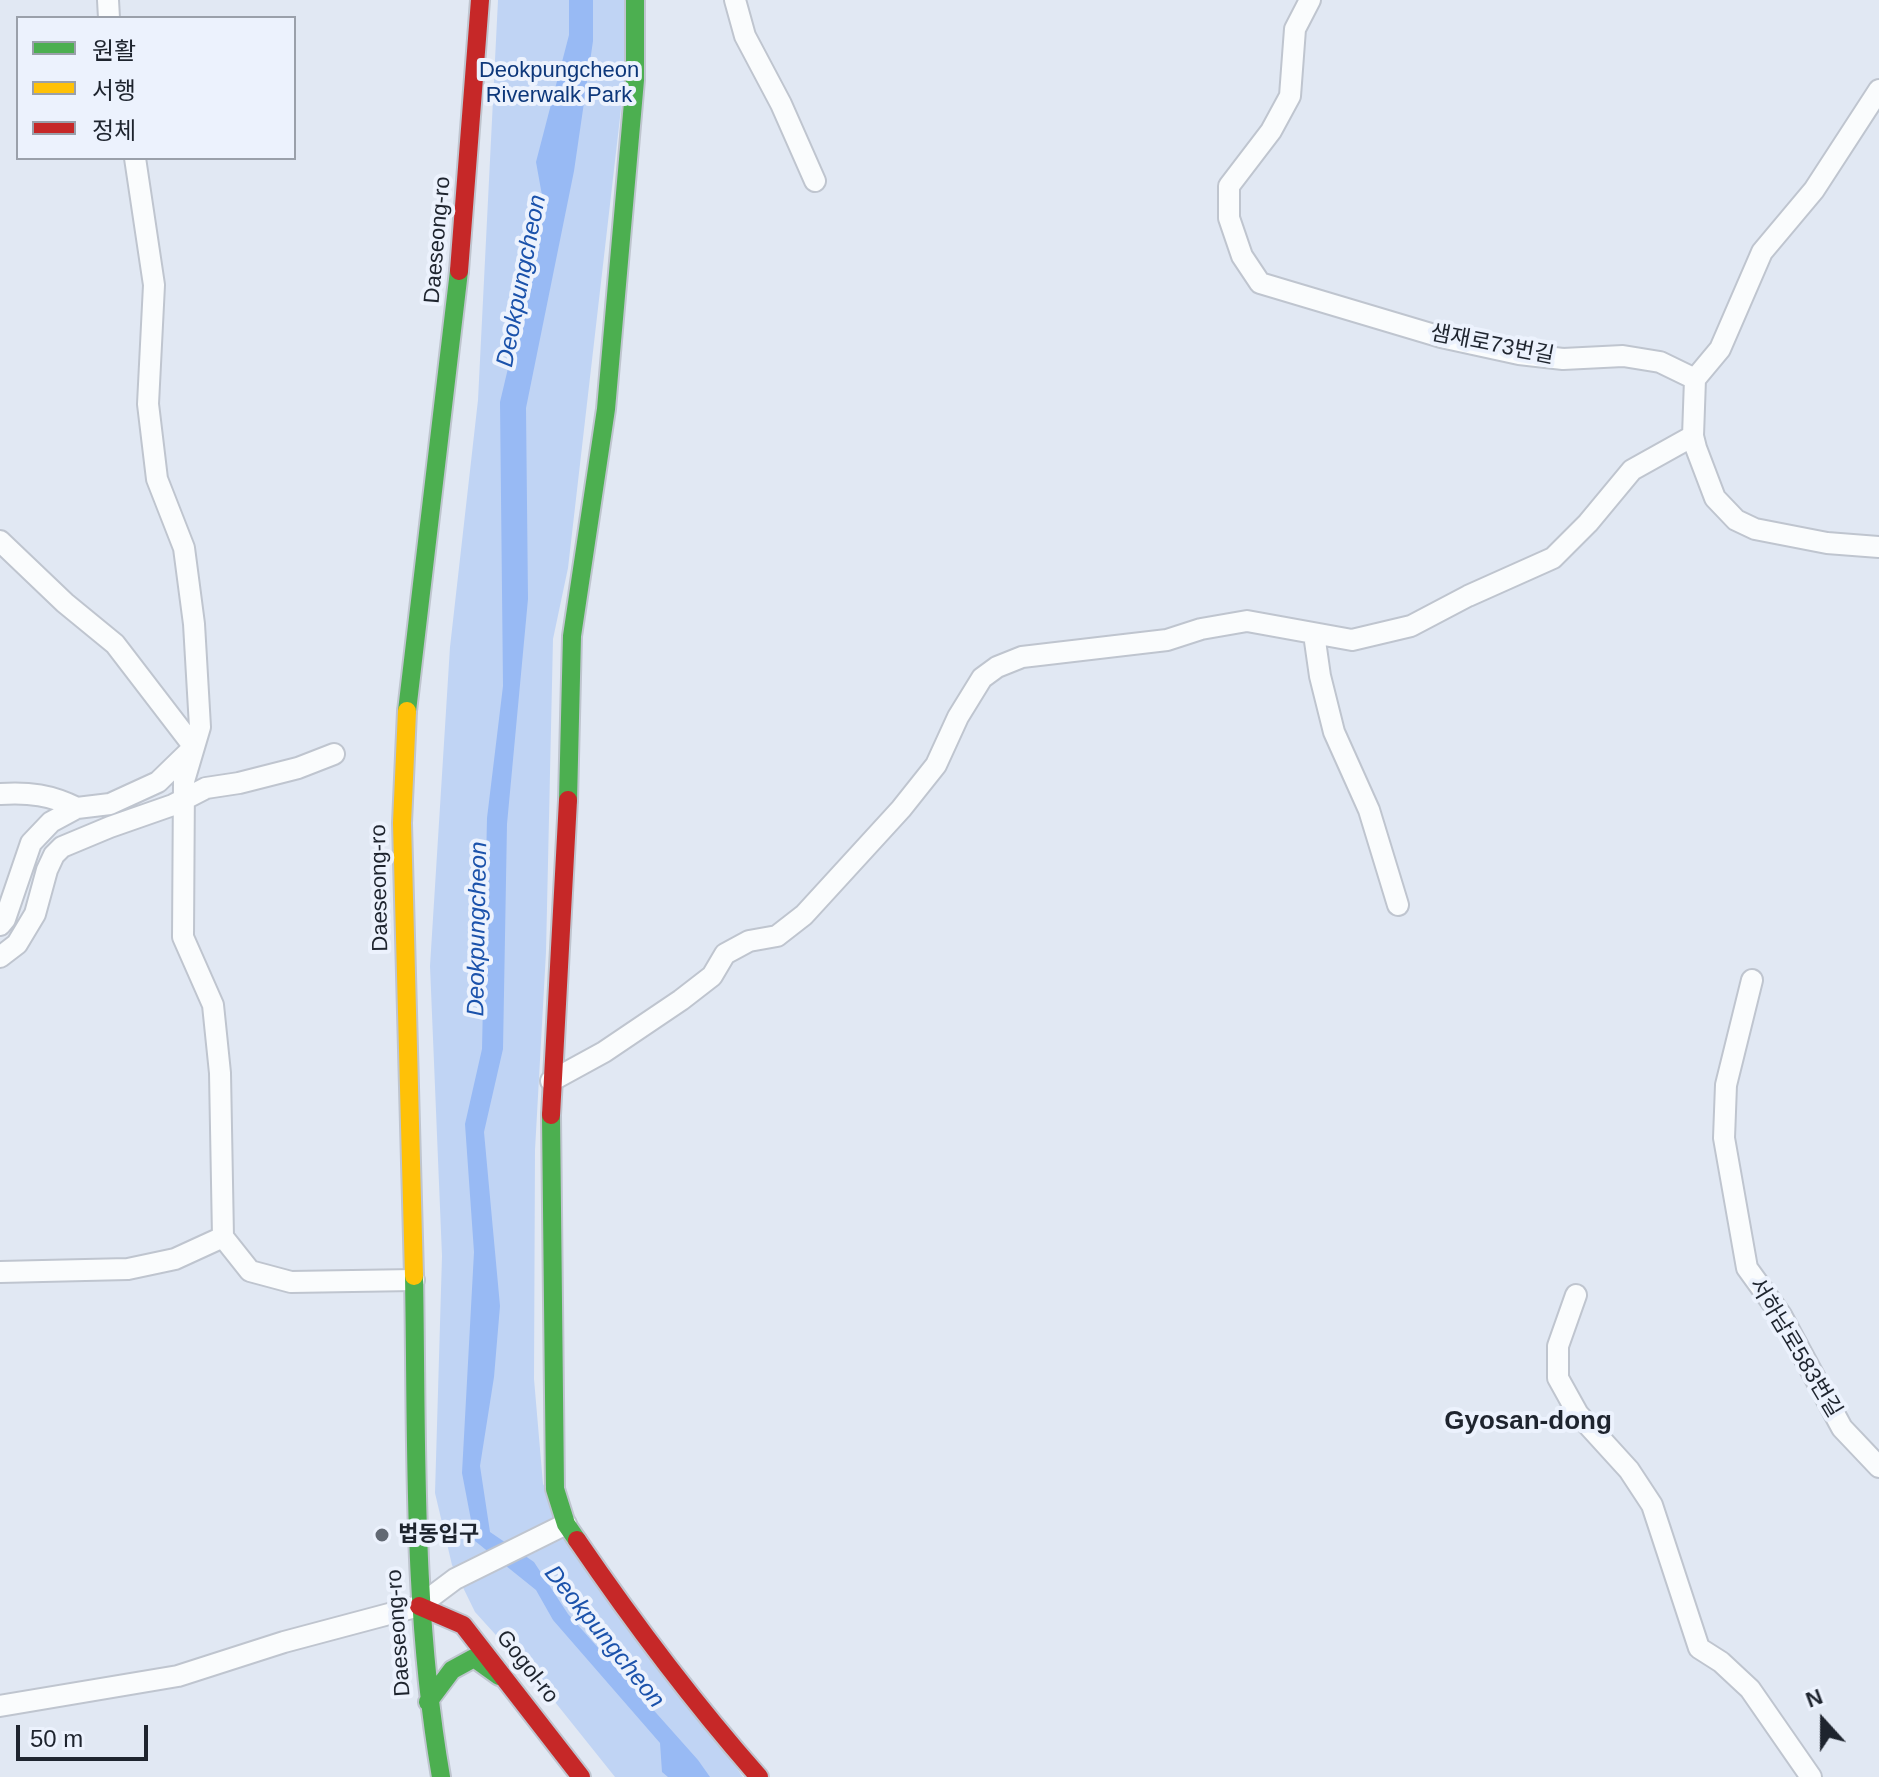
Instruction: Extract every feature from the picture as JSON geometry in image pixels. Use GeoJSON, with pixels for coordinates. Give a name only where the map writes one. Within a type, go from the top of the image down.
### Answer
{"type":"FeatureCollection","features":[{"type":"Feature","properties":{"kind":"street","name":"Daeseong-ro"},"geometry":{"type":"LineString","coordinates":[[441,1777],[428,1702],[419,1606],[402,823],[408,696],[457,301],[480,0]]}},
{"type":"Feature","properties":{"kind":"street"},"geometry":{"type":"LineString","coordinates":[[635,0],[635,80],[606,409],[572,636],[571,758],[551,1081],[555,1489],[566,1524],[616,1597],[702,1710],[759,1777]]}},
{"type":"Feature","properties":{"kind":"street"},"geometry":{"type":"LineString","coordinates":[[735,0],[745,36],[781,104],[815,181]]}},
{"type":"Feature","properties":{"kind":"street","name":"샘재로73번길"},"geometry":{"type":"LineString","coordinates":[[1310,0],[1295,29],[1290,96],[1271,131],[1229,186],[1229,218],[1242,256],[1260,283],[1457,340],[1519,354],[1563,359],[1623,356],[1660,362],[1695,379]]}},
{"type":"Feature","properties":{"kind":"street"},"geometry":{"type":"LineString","coordinates":[[1879,90],[1814,190],[1762,252],[1720,349],[1695,379],[1693,436],[1715,498],[1736,520],[1755,529],[1827,543],[1879,547]]}},
{"type":"Feature","properties":{"kind":"street"},"geometry":{"type":"LineString","coordinates":[[135,160],[154,285],[148,404],[157,479],[184,548],[194,624],[200,727],[184,781],[183,937],[213,1005],[220,1073],[223,1237],[250,1271],[291,1282],[414,1280]]}},
{"type":"Feature","properties":{"kind":"street"},"geometry":{"type":"LineString","coordinates":[[551,1081],[604,1052],[681,1000],[712,976],[725,954],[749,941],[777,936],[804,915],[892,820],[936,765],[982,678],[997,667],[1022,657],[1167,640],[1201,629],[1247,621],[1352,640],[1411,626],[1468,596],[1553,558],[1588,523],[1632,470],[1693,436]]}},
{"type":"Feature","properties":{"kind":"street"},"geometry":{"type":"LineString","coordinates":[[0,541],[65,603],[115,644],[194,747]]}},
{"type":"Feature","properties":{"kind":"street"},"geometry":{"type":"LineString","coordinates":[[1314,634],[1320,676],[1334,732],[1369,810],[1398,905]]}},
{"type":"Feature","properties":{"kind":"street"},"geometry":{"type":"LineString","coordinates":[[0,925],[5,919],[31,843],[51,822],[77,808],[110,804],[158,782],[194,747]]}},
{"type":"Feature","properties":{"kind":"street"},"geometry":{"type":"LineString","coordinates":[[0,957],[17,944],[35,914],[47,870],[62,847],[206,788],[283,772],[334,754]]}},
{"type":"Feature","properties":{"kind":"street"},"geometry":{"type":"LineString","coordinates":[[0,794],[30,792],[59,799],[77,808]]}},
{"type":"Feature","properties":{"kind":"street","name":"서하남로583번길"},"geometry":{"type":"LineString","coordinates":[[1752,980],[1726,1085],[1724,1138],[1747,1268],[1781,1315],[1842,1428],[1879,1467]]}},
{"type":"Feature","properties":{"kind":"street"},"geometry":{"type":"LineString","coordinates":[[0,1272],[128,1269],[175,1259],[223,1237]]}},
{"type":"Feature","properties":{"kind":"street"},"geometry":{"type":"LineString","coordinates":[[1576,1295],[1558,1346],[1558,1378],[1578,1414],[1629,1470],[1652,1505],[1699,1648],[1721,1662],[1750,1689],[1811,1777]]}},
{"type":"Feature","properties":{"kind":"street"},"geometry":{"type":"LineString","coordinates":[[0,1706],[178,1676],[284,1642],[419,1606],[455,1579],[566,1524]]}},
{"type":"Feature","properties":{"kind":"street","name":"Gogol-ro"},"geometry":{"type":"LineString","coordinates":[[419,1606],[463,1625],[581,1777]]}},
{"type":"Feature","properties":{"kind":"street"},"geometry":{"type":"LineString","coordinates":[[428,1702],[458,1663],[474,1658],[507,1681]]}},
{"type":"Feature","properties":{"kind":"green space","name":"Deokpungcheon Riverwalk Park"},"geometry":{"type":"Polygon","coordinates":[[[498,0],[625,0],[624,83],[568,568],[553,639],[546,952],[535,1150],[534,1379],[543,1484],[743,1777],[615,1777],[543,1687],[475,1612],[452,1565],[435,1493],[442,1256],[430,966],[450,647],[478,400],[498,0]]]}},
{"type":"Feature","properties":{"kind":"water"},"geometry":{"type":"Polygon","coordinates":[[[569,0],[593,0],[593,41],[574,171],[526,408],[528,599],[507,824],[503,1049],[484,1132],[500,1306],[494,1377],[480,1466],[490,1532],[534,1562],[568,1614],[710,1777],[668,1777],[662,1772],[660,1743],[553,1620],[536,1590],[475,1541],[462,1473],[474,1252],[465,1124],[482,1049],[487,818],[503,686],[500,402],[545,212],[536,162],[569,35],[569,0]]]}},
{"type":"Feature","properties":{"kind":"traffic: fast"},"geometry":{"type":"LineString","coordinates":[[568,800],[572,636],[606,409],[635,80],[635,0]]}},
{"type":"Feature","properties":{"kind":"traffic: fast"},"geometry":{"type":"LineString","coordinates":[[407,711],[459,271]]}},
{"type":"Feature","properties":{"kind":"traffic: fast"},"geometry":{"type":"LineString","coordinates":[[551,1115],[555,1489],[566,1524],[577,1540]]}},
{"type":"Feature","properties":{"kind":"traffic: fast"},"geometry":{"type":"LineString","coordinates":[[414,1276],[421,1590],[425,1652],[441,1777]]}},
{"type":"Feature","properties":{"kind":"traffic: fast"},"geometry":{"type":"LineString","coordinates":[[428,1702],[452,1670],[474,1658],[499,1676]]}},
{"type":"Feature","properties":{"kind":"traffic: slow"},"geometry":{"type":"LineString","coordinates":[[407,711],[402,823],[414,1276]]}},
{"type":"Feature","properties":{"kind":"traffic: jam"},"geometry":{"type":"LineString","coordinates":[[459,271],[480,0]]}},
{"type":"Feature","properties":{"kind":"traffic: jam"},"geometry":{"type":"LineString","coordinates":[[551,1115],[568,800]]}},
{"type":"Feature","properties":{"kind":"traffic: jam"},"geometry":{"type":"LineString","coordinates":[[577,1540],[664,1661],[759,1777]]}},
{"type":"Feature","properties":{"kind":"traffic: jam"},"geometry":{"type":"LineString","coordinates":[[419,1606],[463,1625],[581,1777]]}},
{"type":"Feature","properties":{"kind":"place","name":"법동입구"},"geometry":{"type":"Point","coordinates":[382,1535]}},
{"type":"Feature","properties":{"kind":"district","name":"Gyosan-dong"},"geometry":{"type":"Point","coordinates":[1528,1422]}},
{"type":"Feature","properties":{"kind":"water label","name":"Deokpungcheon"},"geometry":{"type":"Point","coordinates":[522,281]}},
{"type":"Feature","properties":{"kind":"water label","name":"Deokpungcheon"},"geometry":{"type":"Point","coordinates":[478,929]}},
{"type":"Feature","properties":{"kind":"water label","name":"Deokpungcheon"},"geometry":{"type":"Point","coordinates":[604,1637]}}]}
